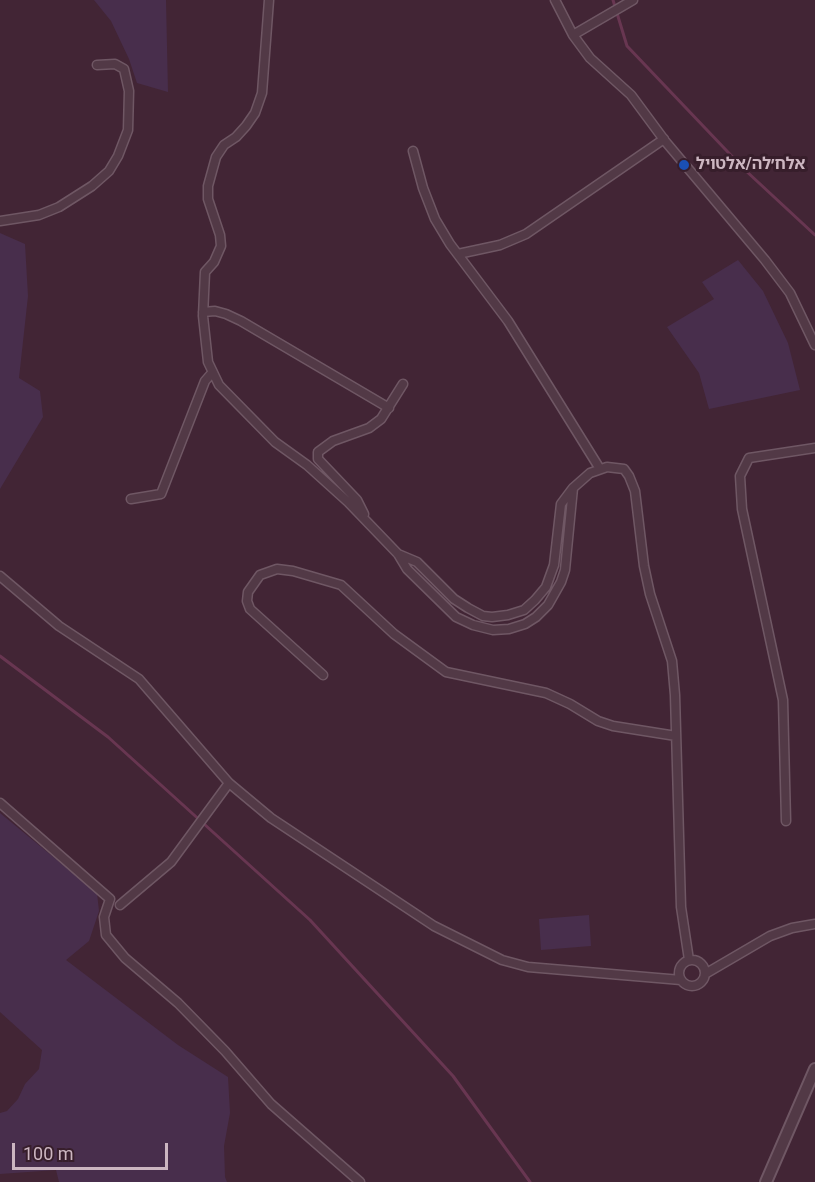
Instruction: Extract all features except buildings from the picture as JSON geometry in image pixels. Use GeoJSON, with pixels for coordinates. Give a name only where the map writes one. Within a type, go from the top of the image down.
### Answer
{"type":"FeatureCollection","features":[{"type":"Feature","properties":{"kind":"street"},"geometry":{"type":"LineString","coordinates":[[269,0],[262,93],[255,113],[246,126],[224,145],[216,157],[208,186],[208,199],[220,235],[221,246],[214,262],[205,272],[203,312],[205,346],[212,373],[219,385],[275,441],[307,465],[368,523],[398,554],[408,569],[456,617],[472,625],[493,630],[509,629],[537,617],[548,605],[561,582],[567,556],[573,488]]}},
{"type":"Feature","properties":{"kind":"street"},"geometry":{"type":"LineString","coordinates":[[555,0],[556,7],[590,58],[631,95],[664,139],[790,293],[815,345]]}},
{"type":"Feature","properties":{"kind":"street"},"geometry":{"type":"LineString","coordinates":[[573,35],[633,0]]}},
{"type":"Feature","properties":{"kind":"street"},"geometry":{"type":"LineString","coordinates":[[0,221],[39,215],[59,207],[92,186],[109,171],[118,156],[128,130],[129,91],[124,69],[115,64],[97,65]]}},
{"type":"Feature","properties":{"kind":"street"},"geometry":{"type":"LineString","coordinates":[[458,254],[500,245],[526,234],[664,139]]}},
{"type":"Feature","properties":{"kind":"street"},"geometry":{"type":"LineString","coordinates":[[413,151],[423,188],[435,219],[508,321],[600,469]]}},
{"type":"Feature","properties":{"kind":"street"},"geometry":{"type":"LineString","coordinates":[[203,312],[215,311],[241,321],[389,408]]}},
{"type":"Feature","properties":{"kind":"street"},"geometry":{"type":"LineString","coordinates":[[131,499],[161,494],[205,381],[212,373]]}},
{"type":"Feature","properties":{"kind":"street"},"geometry":{"type":"LineString","coordinates":[[368,523],[357,500],[318,459],[318,452],[333,441],[369,428],[381,419],[403,384]]}},
{"type":"Feature","properties":{"kind":"street"},"geometry":{"type":"LineString","coordinates":[[786,821],[783,700],[742,509],[740,476],[749,458],[815,448]]}},
{"type":"Feature","properties":{"kind":"street"},"geometry":{"type":"LineString","coordinates":[[398,554],[417,562],[454,599],[483,616],[508,615],[524,610],[546,587],[554,566],[561,504],[580,481],[600,469],[615,467],[624,469],[633,482],[650,594],[672,661],[681,907],[689,960]]}},
{"type":"Feature","properties":{"kind":"street"},"geometry":{"type":"LineString","coordinates":[[323,675],[250,609],[247,601],[248,592],[260,575],[277,570],[293,571],[341,585],[394,634],[446,672],[546,693],[598,721],[613,726],[676,736]]}},
{"type":"Feature","properties":{"kind":"street"},"geometry":{"type":"LineString","coordinates":[[0,576],[59,626],[139,679],[229,783],[271,818],[434,926],[502,960],[528,967],[681,980]]}},
{"type":"Feature","properties":{"kind":"street"},"geometry":{"type":"LineString","coordinates":[[120,904],[171,862],[229,783]]}},
{"type":"Feature","properties":{"kind":"street"},"geometry":{"type":"LineString","coordinates":[[0,802],[110,899],[104,917],[106,935],[125,958],[178,1003],[225,1051],[271,1104],[360,1182]]}},
{"type":"Feature","properties":{"kind":"street"},"geometry":{"type":"LineString","coordinates":[[705,974],[770,936],[792,928],[815,924]]}},
{"type":"Feature","properties":{"kind":"street"},"geometry":{"type":"LineString","coordinates":[[689,960],[702,964],[705,974],[703,981],[695,986],[687,986],[679,976],[680,968],[689,960]]}},
{"type":"Feature","properties":{"kind":"street"},"geometry":{"type":"LineString","coordinates":[[766,1182],[814,1077]]}},
{"type":"Feature","properties":{"kind":"shaded area"},"geometry":{"type":"Polygon","coordinates":[[[94,0],[166,0],[168,92],[137,83],[129,59],[111,21],[94,0]]]}},
{"type":"Feature","properties":{"kind":"shaded area"},"geometry":{"type":"Polygon","coordinates":[[[0,233],[25,244],[28,296],[19,378],[40,391],[43,417],[0,489],[0,233]]]}},
{"type":"Feature","properties":{"kind":"shaded area"},"geometry":{"type":"Polygon","coordinates":[[[738,260],[763,291],[788,343],[800,390],[709,409],[699,373],[667,327],[714,299],[702,282],[738,260]]]}},
{"type":"Feature","properties":{"kind":"shaded area"},"geometry":{"type":"Polygon","coordinates":[[[0,813],[97,893],[99,911],[89,941],[66,960],[178,1045],[228,1077],[230,1113],[224,1146],[227,1182],[59,1182],[56,1170],[0,1174],[0,1113],[7,1111],[18,1099],[25,1084],[39,1069],[42,1050],[0,1012],[0,813]]]}},
{"type":"Feature","properties":{"kind":"shaded area"},"geometry":{"type":"Polygon","coordinates":[[[589,915],[591,946],[541,950],[539,919],[589,915]]]}},
{"type":"Feature","properties":{"kind":"waterway"},"geometry":{"type":"LineString","coordinates":[[613,0],[627,46],[745,170],[815,235]]}},
{"type":"Feature","properties":{"kind":"waterway"},"geometry":{"type":"LineString","coordinates":[[0,656],[108,737],[310,920],[453,1076],[530,1182]]}},
{"type":"Feature","properties":{"kind":"place","name":"אלח׳לה/אלטויל"},"geometry":{"type":"Point","coordinates":[684,165]}}]}
